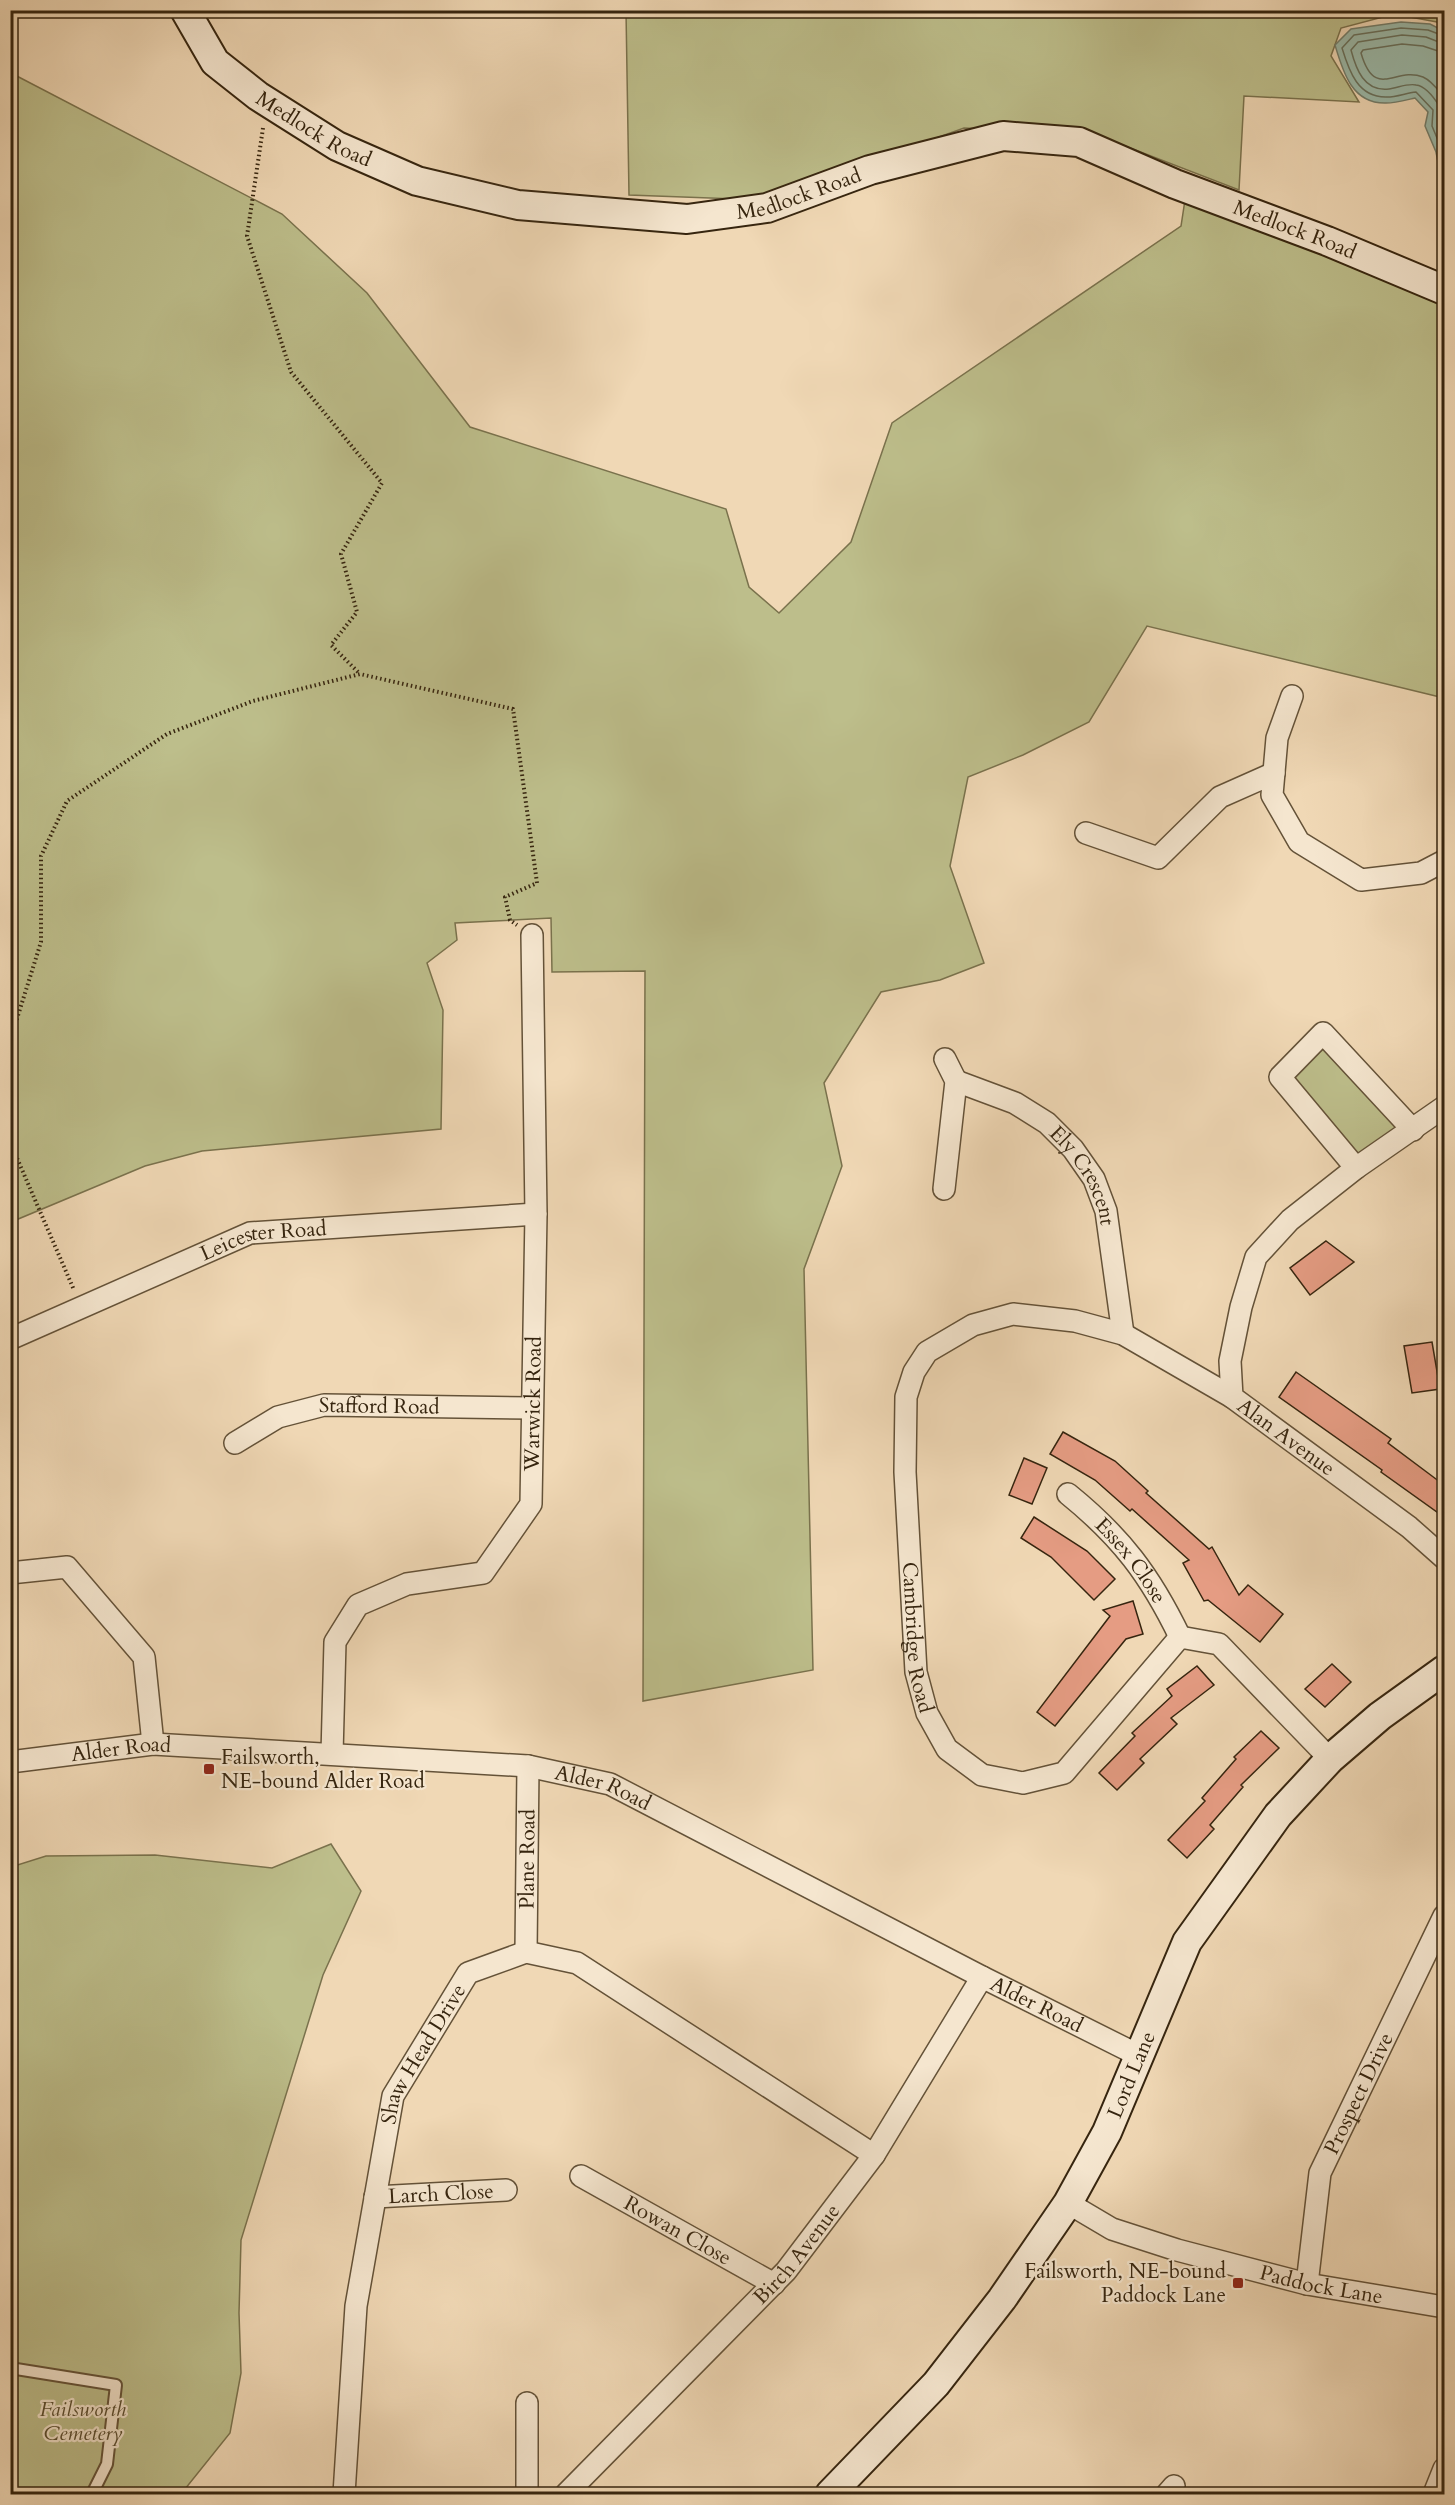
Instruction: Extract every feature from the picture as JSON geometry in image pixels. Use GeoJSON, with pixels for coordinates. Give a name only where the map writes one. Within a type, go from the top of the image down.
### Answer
{"type":"FeatureCollection","features":[{"type":"Feature","properties":{"kind":"street","name":"Medlock Road"},"geometry":{"type":"LineString","coordinates":[[185,10],[215,62],[267,101],[337,146],[417,181],[518,205],[687,219],[767,208],[870,170],[1002,136],[1079,142],[1174,184],[1327,241],[1444,290]]}},
{"type":"Feature","properties":{"kind":"street"},"geometry":{"type":"LineString","coordinates":[[1292,696],[1277,738],[1272,795],[1299,842],[1361,880],[1421,873],[1444,861]]}},
{"type":"Feature","properties":{"kind":"street"},"geometry":{"type":"LineString","coordinates":[[1086,833],[1158,858],[1220,797],[1274,773]]}},
{"type":"Feature","properties":{"kind":"street","name":"Warwick Road"},"geometry":{"type":"LineString","coordinates":[[332,1754],[335,1642],[358,1605],[407,1584],[483,1573],[531,1504],[536,1214],[532,935]]}},
{"type":"Feature","properties":{"kind":"street"},"geometry":{"type":"LineString","coordinates":[[1356,1168],[1280,1077],[1323,1034],[1413,1130]]}},
{"type":"Feature","properties":{"kind":"street"},"geometry":{"type":"LineString","coordinates":[[944,1189],[956,1081],[945,1059]]}},
{"type":"Feature","properties":{"kind":"street","name":"Ely Crescent"},"geometry":{"type":"LineString","coordinates":[[956,1081],[1015,1104],[1047,1123],[1073,1149],[1094,1179],[1106,1211],[1123,1334]]}},
{"type":"Feature","properties":{"kind":"street","name":"Alan Avenue"},"geometry":{"type":"LineString","coordinates":[[1444,1107],[1356,1168],[1290,1220],[1256,1257],[1241,1308],[1230,1361],[1232,1397],[1409,1527],[1444,1558]]}},
{"type":"Feature","properties":{"kind":"street","name":"Leicester Road"},"geometry":{"type":"LineString","coordinates":[[10,1339],[250,1233],[536,1214]]}},
{"type":"Feature","properties":{"kind":"street","name":"Cambridge Road"},"geometry":{"type":"LineString","coordinates":[[1180,1636],[1064,1773],[1023,1783],[982,1775],[947,1749],[927,1713],[916,1672],[905,1472],[906,1397],[914,1372],[927,1352],[973,1325],[1013,1314],[1076,1321],[1123,1334],[1232,1397]]}},
{"type":"Feature","properties":{"kind":"street","name":"Stafford Road"},"geometry":{"type":"LineString","coordinates":[[235,1443],[278,1417],[324,1405],[532,1408]]}},
{"type":"Feature","properties":{"kind":"street","name":"Essex Close"},"geometry":{"type":"LineString","coordinates":[[1068,1494],[1101,1521],[1137,1563],[1164,1604],[1180,1636]]}},
{"type":"Feature","properties":{"kind":"street"},"geometry":{"type":"LineString","coordinates":[[10,1573],[68,1568],[144,1657],[153,1744]]}},
{"type":"Feature","properties":{"kind":"street"},"geometry":{"type":"LineString","coordinates":[[1180,1636],[1219,1644],[1330,1759]]}},
{"type":"Feature","properties":{"kind":"street","name":"Lord Lane"},"geometry":{"type":"LineString","coordinates":[[831,2494],[936,2384],[1002,2299],[1068,2203],[1107,2132],[1187,1942],[1278,1815],[1330,1759],[1380,1716],[1444,1670]]}},
{"type":"Feature","properties":{"kind":"street","name":"Alder Road"},"geometry":{"type":"LineString","coordinates":[[10,1762],[153,1744],[528,1766],[610,1784],[982,1977],[1138,2055]]}},
{"type":"Feature","properties":{"kind":"street","name":"Plane Road"},"geometry":{"type":"LineString","coordinates":[[526,1952],[528,1766]]}},
{"type":"Feature","properties":{"kind":"street","name":"Prospect Drive"},"geometry":{"type":"LineString","coordinates":[[1308,2284],[1320,2173],[1444,1916]]}},
{"type":"Feature","properties":{"kind":"street"},"geometry":{"type":"LineString","coordinates":[[526,1952],[577,1963],[874,2155]]}},
{"type":"Feature","properties":{"kind":"street","name":"Shaw Head Drive"},"geometry":{"type":"LineString","coordinates":[[344,2494],[356,2306],[393,2096],[468,1973],[526,1952]]}},
{"type":"Feature","properties":{"kind":"street","name":"Birch Avenue"},"geometry":{"type":"LineString","coordinates":[[566,2494],[786,2271],[874,2155],[982,1977]]}},
{"type":"Feature","properties":{"kind":"street","name":"Rowan Close"},"geometry":{"type":"LineString","coordinates":[[581,2176],[774,2283]]}},
{"type":"Feature","properties":{"kind":"street","name":"Larch Close"},"geometry":{"type":"LineString","coordinates":[[375,2197],[506,2190]]}},
{"type":"Feature","properties":{"kind":"street","name":"Paddock Lane"},"geometry":{"type":"LineString","coordinates":[[1068,2203],[1112,2229],[1308,2284],[1444,2307]]}},
{"type":"Feature","properties":{"kind":"street"},"geometry":{"type":"LineString","coordinates":[[527,2403],[527,2494]]}},
{"type":"Feature","properties":{"kind":"street"},"geometry":{"type":"LineString","coordinates":[[1434,2494],[1444,2469]]}},
{"type":"Feature","properties":{"kind":"lane"},"geometry":{"type":"LineString","coordinates":[[10,2368],[116,2385],[107,2464],[92,2494]]}},
{"type":"Feature","properties":{"kind":"path"},"geometry":{"type":"LineString","coordinates":[[267,101],[247,236],[291,372],[382,483],[341,554],[357,612],[331,645],[360,674]]}},
{"type":"Feature","properties":{"kind":"path"},"geometry":{"type":"LineString","coordinates":[[10,1041],[40,942],[40,856],[67,801],[167,734],[253,701],[360,674],[513,709],[537,883],[505,897],[510,920],[532,935]]}},
{"type":"Feature","properties":{"kind":"path"},"geometry":{"type":"LineString","coordinates":[[10,1142],[81,1306]]}},
{"type":"Feature","properties":{"kind":"green space"},"geometry":{"type":"Polygon","coordinates":[[[1444,10],[1444,26],[1437,22],[1394,14],[1341,28],[1331,56],[1359,102],[1244,96],[1239,190],[1094,134],[964,128],[764,200],[629,195],[626,11],[1444,10]]]}},
{"type":"Feature","properties":{"kind":"green space"},"geometry":{"type":"Polygon","coordinates":[[[11,73],[282,214],[367,293],[470,427],[726,509],[749,587],[779,613],[851,542],[892,423],[1181,226],[1185,200],[1444,303],[1444,698],[1147,626],[1089,722],[1023,755],[968,777],[950,866],[984,963],[940,980],[881,992],[824,1083],[842,1166],[804,1269],[813,1670],[643,1701],[645,971],[552,972],[551,918],[455,923],[457,940],[427,963],[443,1010],[441,1129],[202,1151],[145,1166],[11,1222],[11,73]]]}},
{"type":"Feature","properties":{"kind":"green space"},"geometry":{"type":"Polygon","coordinates":[[[1317,1045],[1333,1053],[1406,1130],[1359,1162],[1292,1078],[1317,1045]]]}},
{"type":"Feature","properties":{"kind":"green space","name":"Failsworth Cemetery"},"geometry":{"type":"Polygon","coordinates":[[[331,1844],[361,1891],[323,1975],[241,2240],[239,2313],[241,2373],[230,2433],[181,2494],[11,2494],[11,1867],[46,1856],[155,1855],[272,1868],[331,1844]]]}},
{"type":"Feature","properties":{"kind":"water"},"geometry":{"type":"Polygon","coordinates":[[[1401,22],[1430,24],[1444,31],[1444,193],[1436,152],[1425,126],[1428,112],[1415,98],[1386,103],[1374,102],[1365,98],[1351,84],[1335,45],[1351,29],[1401,22]]]}},
{"type":"Feature","properties":{"kind":"building"},"geometry":{"type":"Polygon","coordinates":[[[1326,1241],[1354,1262],[1310,1295],[1290,1268],[1326,1241]]]}},
{"type":"Feature","properties":{"kind":"building"},"geometry":{"type":"Polygon","coordinates":[[[1432,1342],[1440,1389],[1412,1393],[1404,1346],[1432,1342]]]}},
{"type":"Feature","properties":{"kind":"building"},"geometry":{"type":"Polygon","coordinates":[[[1296,1372],[1391,1439],[1388,1443],[1444,1485],[1444,1517],[1279,1397],[1296,1372]]]}},
{"type":"Feature","properties":{"kind":"building"},"geometry":{"type":"Polygon","coordinates":[[[1063,1432],[1115,1461],[1148,1491],[1146,1493],[1209,1549],[1212,1547],[1239,1595],[1248,1585],[1283,1614],[1260,1642],[1208,1600],[1204,1601],[1183,1563],[1189,1560],[1132,1509],[1130,1511],[1095,1480],[1050,1454],[1063,1432]]]}},
{"type":"Feature","properties":{"kind":"building"},"geometry":{"type":"Polygon","coordinates":[[[1024,1458],[1047,1468],[1032,1504],[1009,1495],[1024,1458]]]}},
{"type":"Feature","properties":{"kind":"building"},"geometry":{"type":"Polygon","coordinates":[[[1034,1517],[1087,1551],[1115,1579],[1094,1600],[1051,1557],[1021,1538],[1034,1517]]]}},
{"type":"Feature","properties":{"kind":"building"},"geometry":{"type":"Polygon","coordinates":[[[1133,1601],[1143,1634],[1126,1639],[1055,1726],[1037,1712],[1110,1616],[1103,1610],[1133,1601]]]}},
{"type":"Feature","properties":{"kind":"building"},"geometry":{"type":"Polygon","coordinates":[[[1332,1664],[1351,1682],[1325,1707],[1305,1689],[1332,1664]]]}},
{"type":"Feature","properties":{"kind":"building"},"geometry":{"type":"Polygon","coordinates":[[[1197,1666],[1214,1685],[1171,1718],[1177,1724],[1140,1759],[1144,1763],[1117,1790],[1099,1773],[1135,1736],[1132,1733],[1172,1696],[1167,1689],[1197,1666]]]}},
{"type":"Feature","properties":{"kind":"building"},"geometry":{"type":"Polygon","coordinates":[[[1261,1731],[1279,1748],[1241,1785],[1243,1787],[1210,1825],[1214,1829],[1187,1858],[1168,1840],[1205,1801],[1202,1798],[1236,1759],[1234,1757],[1261,1731]]]}},
{"type":"Feature","properties":{"kind":"place","name":"Failsworth, NE-bound Alder Road"},"geometry":{"type":"Point","coordinates":[209,1769]}},
{"type":"Feature","properties":{"kind":"place","name":"Failsworth, NE-bound Paddock Lane"},"geometry":{"type":"Point","coordinates":[1238,2283]}}]}
